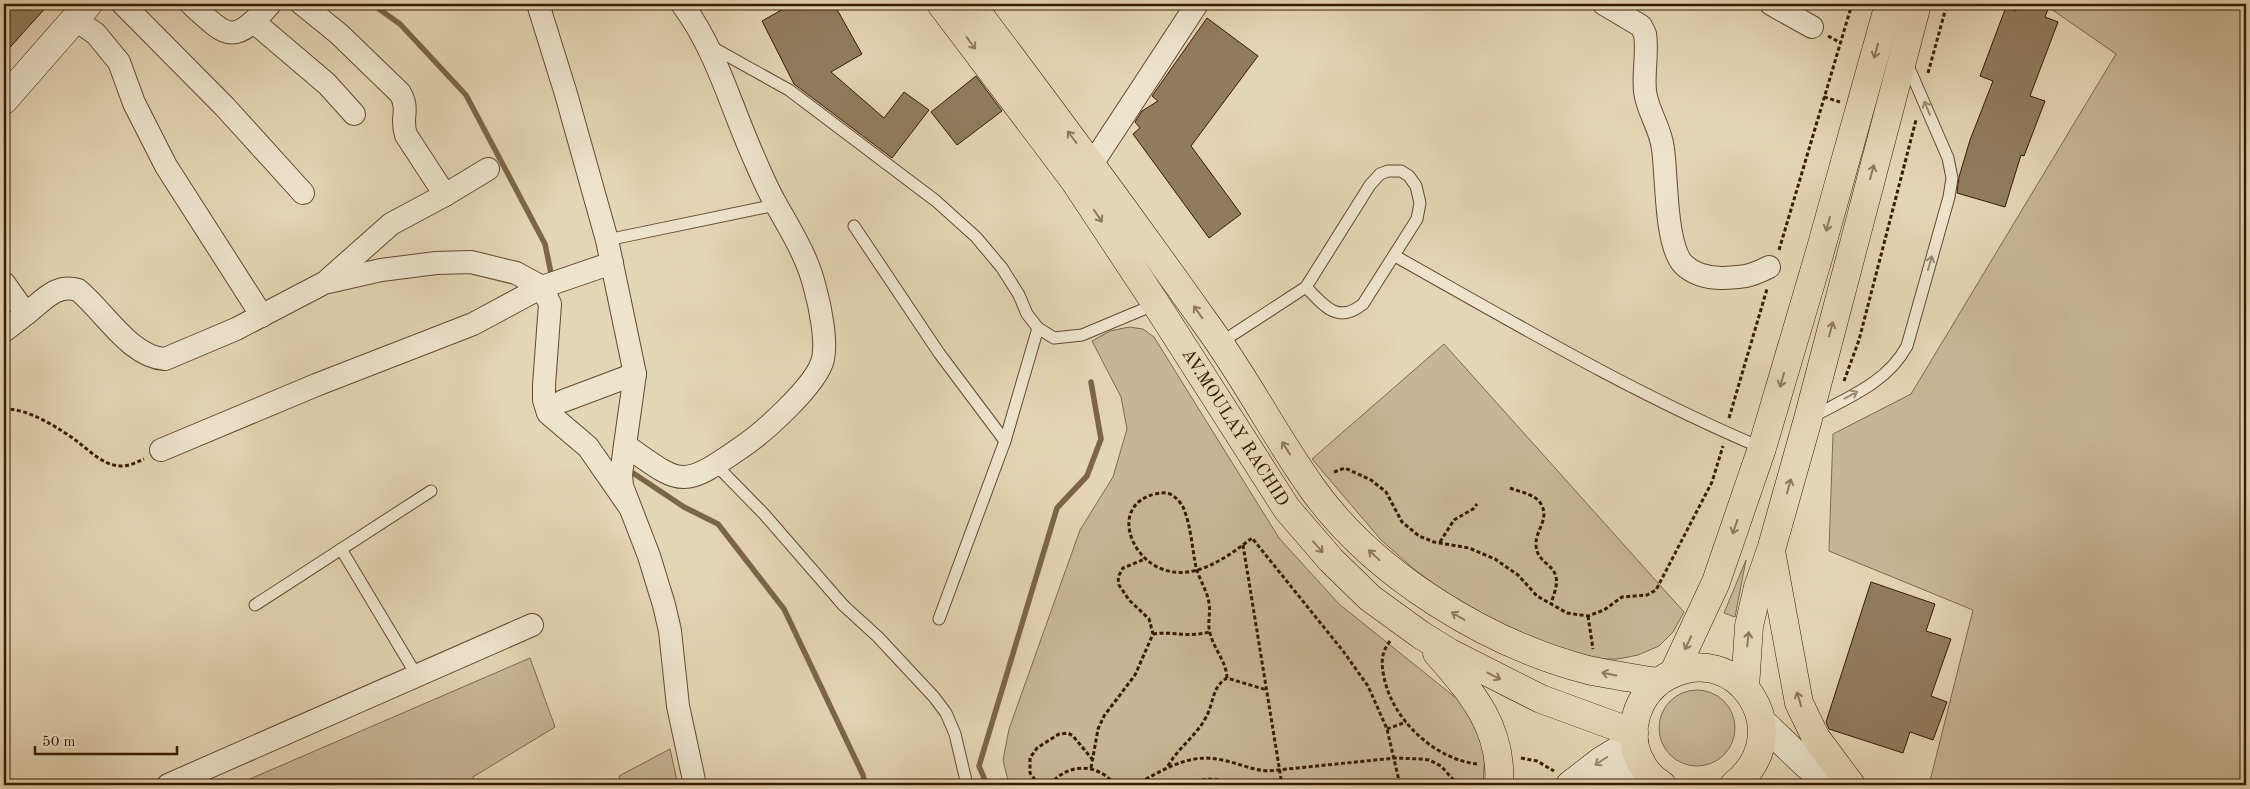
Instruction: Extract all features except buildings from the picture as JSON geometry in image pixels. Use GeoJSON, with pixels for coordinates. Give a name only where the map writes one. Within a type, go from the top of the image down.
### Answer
{"type":"FeatureCollection","features":[{"type":"Feature","properties":{"kind":"main road","name":"AV.MOULAY RACHID"},"geometry":{"type":"LineString","coordinates":[[941,4],[1083,172],[1220,343],[1312,489],[1334,515],[1382,562],[1435,602],[1464,619],[1524,648],[1588,670],[1666,677],[1693,668],[1712,669],[1730,676],[1745,688]]}},
{"type":"Feature","properties":{"kind":"main road","name":"AV.MOULAY RACHID"},"geometry":{"type":"LineString","coordinates":[[971,4],[1083,172],[1156,304],[1287,509],[1315,543],[1350,580],[1384,609],[1421,635],[1510,685],[1572,712],[1644,763]]}},
{"type":"Feature","properties":{"kind":"main road"},"geometry":{"type":"LineString","coordinates":[[1644,763],[1636,714],[1644,696],[1666,677],[1716,582],[1762,448],[1889,4]]}},
{"type":"Feature","properties":{"kind":"main road"},"geometry":{"type":"LineString","coordinates":[[1734,785],[1745,776],[1756,760],[1762,741],[1762,722],[1756,703],[1745,688],[1749,626],[1758,587],[1771,550],[1808,419],[1917,4]]}},
{"type":"Feature","properties":{"kind":"main road"},"geometry":{"type":"LineString","coordinates":[[1771,550],[1799,703],[1816,738],[1851,785]]}},
{"type":"Feature","properties":{"kind":"main road"},"geometry":{"type":"LineString","coordinates":[[1421,635],[1480,705],[1498,754],[1500,771],[1492,775]]}},
{"type":"Feature","properties":{"kind":"street"},"geometry":{"type":"LineString","coordinates":[[123,4],[225,107],[304,193]]}},
{"type":"Feature","properties":{"kind":"street"},"geometry":{"type":"LineString","coordinates":[[191,4],[218,29],[227,33],[243,31],[270,4]]}},
{"type":"Feature","properties":{"kind":"street"},"geometry":{"type":"LineString","coordinates":[[302,4],[339,34],[400,93],[405,102],[403,127],[406,135],[445,195]]}},
{"type":"Feature","properties":{"kind":"street"},"geometry":{"type":"LineString","coordinates":[[538,4],[566,94],[607,240],[635,374],[624,448],[621,475],[622,486],[649,556],[664,605],[670,631],[678,706],[695,785]]}},
{"type":"Feature","properties":{"kind":"street"},"geometry":{"type":"LineString","coordinates":[[624,448],[662,471],[678,478],[702,474],[750,442],[772,423],[816,374],[822,361],[824,348],[815,287],[805,259],[776,205],[706,44],[682,4]]}},
{"type":"Feature","properties":{"kind":"street"},"geometry":{"type":"LineString","coordinates":[[1083,172],[1197,4]]}},
{"type":"Feature","properties":{"kind":"street"},"geometry":{"type":"LineString","coordinates":[[1604,4],[1640,26],[1645,34],[1645,91],[1663,148],[1670,224],[1678,257],[1684,265],[1698,274],[1712,278],[1745,278],[1772,269]]}},
{"type":"Feature","properties":{"kind":"street"},"geometry":{"type":"LineString","coordinates":[[1771,4],[1812,27]]}},
{"type":"Feature","properties":{"kind":"street"},"geometry":{"type":"LineString","coordinates":[[4,100],[81,11],[96,34],[119,62],[138,110],[166,166],[262,316]]}},
{"type":"Feature","properties":{"kind":"street"},"geometry":{"type":"LineString","coordinates":[[254,22],[327,84],[354,114]]}},
{"type":"Feature","properties":{"kind":"street"},"geometry":{"type":"LineString","coordinates":[[4,331],[58,289],[66,287],[78,290],[137,350],[156,359],[165,359],[262,316],[324,283],[391,224],[488,169]]}},
{"type":"Feature","properties":{"kind":"street"},"geometry":{"type":"LineString","coordinates":[[324,283],[411,265],[471,262],[516,273],[542,287],[550,304],[544,385],[544,400],[548,413],[588,447],[629,506]]}},
{"type":"Feature","properties":{"kind":"street"},"geometry":{"type":"LineString","coordinates":[[161,450],[316,385],[473,324],[542,287],[612,263]]}},
{"type":"Feature","properties":{"kind":"street"},"geometry":{"type":"LineString","coordinates":[[4,283],[26,314]]}},
{"type":"Feature","properties":{"kind":"street"},"geometry":{"type":"LineString","coordinates":[[564,401],[635,374]]}},
{"type":"Feature","properties":{"kind":"street"},"geometry":{"type":"LineString","coordinates":[[168,785],[532,625]]}},
{"type":"Feature","properties":{"kind":"street"},"geometry":{"type":"LineString","coordinates":[[1762,722],[1807,766],[1834,785]]}},
{"type":"Feature","properties":{"kind":"street"},"geometry":{"type":"LineString","coordinates":[[1563,779],[1601,761],[1644,763]]}},
{"type":"Feature","properties":{"kind":"street"},"geometry":{"type":"LineString","coordinates":[[1607,785],[1644,763]]}},
{"type":"Feature","properties":{"kind":"lane"},"geometry":{"type":"LineString","coordinates":[[706,44],[789,90],[936,201],[976,238],[1002,268],[1019,295],[1027,314],[1038,328],[1054,338],[1082,335],[1156,304]]}},
{"type":"Feature","properties":{"kind":"lane"},"geometry":{"type":"LineString","coordinates":[[1808,419],[1880,378],[1901,357],[1907,346],[1951,188],[1951,168],[1903,53]]}},
{"type":"Feature","properties":{"kind":"lane"},"geometry":{"type":"LineString","coordinates":[[1220,343],[1306,288],[1370,185],[1380,174],[1388,171],[1401,171],[1409,176],[1420,195],[1417,219],[1363,304],[1352,312],[1344,314],[1325,306],[1306,288]]}},
{"type":"Feature","properties":{"kind":"lane"},"geometry":{"type":"LineString","coordinates":[[607,240],[776,205]]}},
{"type":"Feature","properties":{"kind":"lane"},"geometry":{"type":"LineString","coordinates":[[854,226],[939,353],[1005,441]]}},
{"type":"Feature","properties":{"kind":"lane"},"geometry":{"type":"LineString","coordinates":[[1395,256],[1610,377],[1762,448]]}},
{"type":"Feature","properties":{"kind":"lane"},"geometry":{"type":"LineString","coordinates":[[939,619],[1005,441],[1038,328]]}},
{"type":"Feature","properties":{"kind":"lane"},"geometry":{"type":"LineString","coordinates":[[716,465],[764,514],[842,605],[878,637],[934,696],[946,713],[955,734],[967,785]]}},
{"type":"Feature","properties":{"kind":"lane"},"geometry":{"type":"LineString","coordinates":[[255,605],[431,491]]}},
{"type":"Feature","properties":{"kind":"lane"},"geometry":{"type":"LineString","coordinates":[[341,549],[417,676]]}},
{"type":"Feature","properties":{"kind":"path"},"geometry":{"type":"LineString","coordinates":[[1334,472],[1345,468],[1371,480],[1386,492],[1398,516],[1410,530],[1426,540],[1469,548],[1496,559],[1518,575],[1537,596],[1575,616],[1597,614],[1622,597],[1647,595],[1656,590],[1712,482],[1719,462],[1725,432],[1772,269],[1852,4]]}},
{"type":"Feature","properties":{"kind":"path"},"geometry":{"type":"LineString","coordinates":[[1835,404],[1859,340],[1947,4]]}},
{"type":"Feature","properties":{"kind":"path"},"geometry":{"type":"LineString","coordinates":[[4,409],[26,414],[56,428],[92,454],[113,465],[131,465],[161,450]]}},
{"type":"Feature","properties":{"kind":"path"},"geometry":{"type":"LineString","coordinates":[[1510,488],[1534,498],[1541,504],[1544,518],[1537,535],[1536,547],[1540,559],[1554,571],[1556,577],[1552,604]]}},
{"type":"Feature","properties":{"kind":"path"},"geometry":{"type":"LineString","coordinates":[[1227,678],[1222,657],[1212,641],[1208,598],[1197,569],[1184,510],[1175,497],[1168,493],[1150,495],[1143,499],[1131,515],[1128,524],[1131,541],[1145,559],[1162,569],[1171,572],[1197,569],[1216,563],[1252,538],[1343,651],[1368,686],[1387,729],[1400,785]]}},
{"type":"Feature","properties":{"kind":"path"},"geometry":{"type":"LineString","coordinates":[[1440,543],[1454,520],[1477,504]]}},
{"type":"Feature","properties":{"kind":"path"},"geometry":{"type":"LineString","coordinates":[[1242,545],[1282,785]]}},
{"type":"Feature","properties":{"kind":"path"},"geometry":{"type":"LineString","coordinates":[[1091,768],[1098,729],[1104,716],[1136,675],[1153,634],[1149,619],[1129,600],[1119,585],[1118,577],[1123,568],[1145,559]]}},
{"type":"Feature","properties":{"kind":"path"},"geometry":{"type":"LineString","coordinates":[[1588,616],[1594,649]]}},
{"type":"Feature","properties":{"kind":"path"},"geometry":{"type":"LineString","coordinates":[[1153,634],[1163,632],[1192,636],[1210,632]]}},
{"type":"Feature","properties":{"kind":"path"},"geometry":{"type":"LineString","coordinates":[[1391,640],[1381,657],[1384,676],[1390,696],[1406,722],[1441,751],[1492,775]]}},
{"type":"Feature","properties":{"kind":"path"},"geometry":{"type":"LineString","coordinates":[[1227,678],[1267,690]]}},
{"type":"Feature","properties":{"kind":"path"},"geometry":{"type":"LineString","coordinates":[[1168,766],[1179,750],[1206,719],[1216,687],[1227,678]]}},
{"type":"Feature","properties":{"kind":"path"},"geometry":{"type":"LineString","coordinates":[[1387,729],[1406,722]]}},
{"type":"Feature","properties":{"kind":"path"},"geometry":{"type":"LineString","coordinates":[[1039,785],[1030,773],[1030,758],[1037,748],[1059,734],[1068,733],[1073,736],[1092,760]]}},
{"type":"Feature","properties":{"kind":"path"},"geometry":{"type":"LineString","coordinates":[[1134,785],[1181,761],[1208,758],[1256,770],[1280,770],[1395,758],[1429,760],[1436,763],[1458,785]]}},
{"type":"Feature","properties":{"kind":"path"},"geometry":{"type":"LineString","coordinates":[[1517,759],[1537,760],[1563,779]]}},
{"type":"Feature","properties":{"kind":"path"},"geometry":{"type":"LineString","coordinates":[[1050,785],[1064,772],[1082,768],[1091,768],[1108,777],[1115,785]]}},
{"type":"Feature","properties":{"kind":"path"},"geometry":{"type":"LineString","coordinates":[[1183,785],[1212,779],[1237,785]]}},
{"type":"Feature","properties":{"kind":"path"},"geometry":{"type":"LineString","coordinates":[[1200,780],[1201,785]]}},
{"type":"Feature","properties":{"kind":"shaded area"},"geometry":{"type":"Polygon","coordinates":[[[2044,4],[2246,4],[2246,785],[1929,785],[1973,610],[1829,551],[1833,434],[1911,394],[2116,54],[2044,4]]]}},
{"type":"Feature","properties":{"kind":"shaded area"},"geometry":{"type":"Polygon","coordinates":[[[1129,327],[1143,329],[1154,337],[1279,538],[1339,604],[1461,702],[1469,713],[1485,751],[1483,785],[1009,785],[1003,760],[1009,729],[1080,530],[1113,477],[1127,429],[1121,397],[1092,341],[1110,331],[1129,327]]]}},
{"type":"Feature","properties":{"kind":"shaded area"},"geometry":{"type":"Polygon","coordinates":[[[1444,344],[1684,612],[1673,632],[1659,646],[1638,655],[1618,659],[1599,659],[1574,654],[1505,629],[1456,600],[1415,570],[1381,540],[1312,459],[1444,344]]]}},
{"type":"Feature","properties":{"kind":"shaded area"},"geometry":{"type":"Polygon","coordinates":[[[1746,560],[1735,617],[1724,613],[1746,560]]]}},
{"type":"Feature","properties":{"kind":"shaded area"},"geometry":{"type":"Polygon","coordinates":[[[530,658],[555,727],[473,777],[474,785],[236,785],[530,658]]]}},
{"type":"Feature","properties":{"kind":"shaded area"},"geometry":{"type":"Polygon","coordinates":[[[1697,690],[1711,693],[1724,701],[1732,714],[1735,728],[1732,742],[1724,755],[1711,763],[1697,766],[1683,763],[1670,755],[1662,742],[1659,728],[1662,714],[1670,701],[1683,693],[1697,690]]]}},
{"type":"Feature","properties":{"kind":"shaded area"},"geometry":{"type":"Polygon","coordinates":[[[670,749],[678,785],[621,785],[619,776],[670,749]]]}},
{"type":"Feature","properties":{"kind":"waterway"},"geometry":{"type":"LineString","coordinates":[[372,4],[400,24],[466,95],[545,244],[552,278]]}},
{"type":"Feature","properties":{"kind":"waterway"},"geometry":{"type":"LineString","coordinates":[[987,785],[979,766],[1057,508],[1087,476],[1101,439],[1091,382]]}},
{"type":"Feature","properties":{"kind":"waterway"},"geometry":{"type":"LineString","coordinates":[[627,469],[684,507],[718,524],[784,609],[863,775],[865,785]]}}]}
